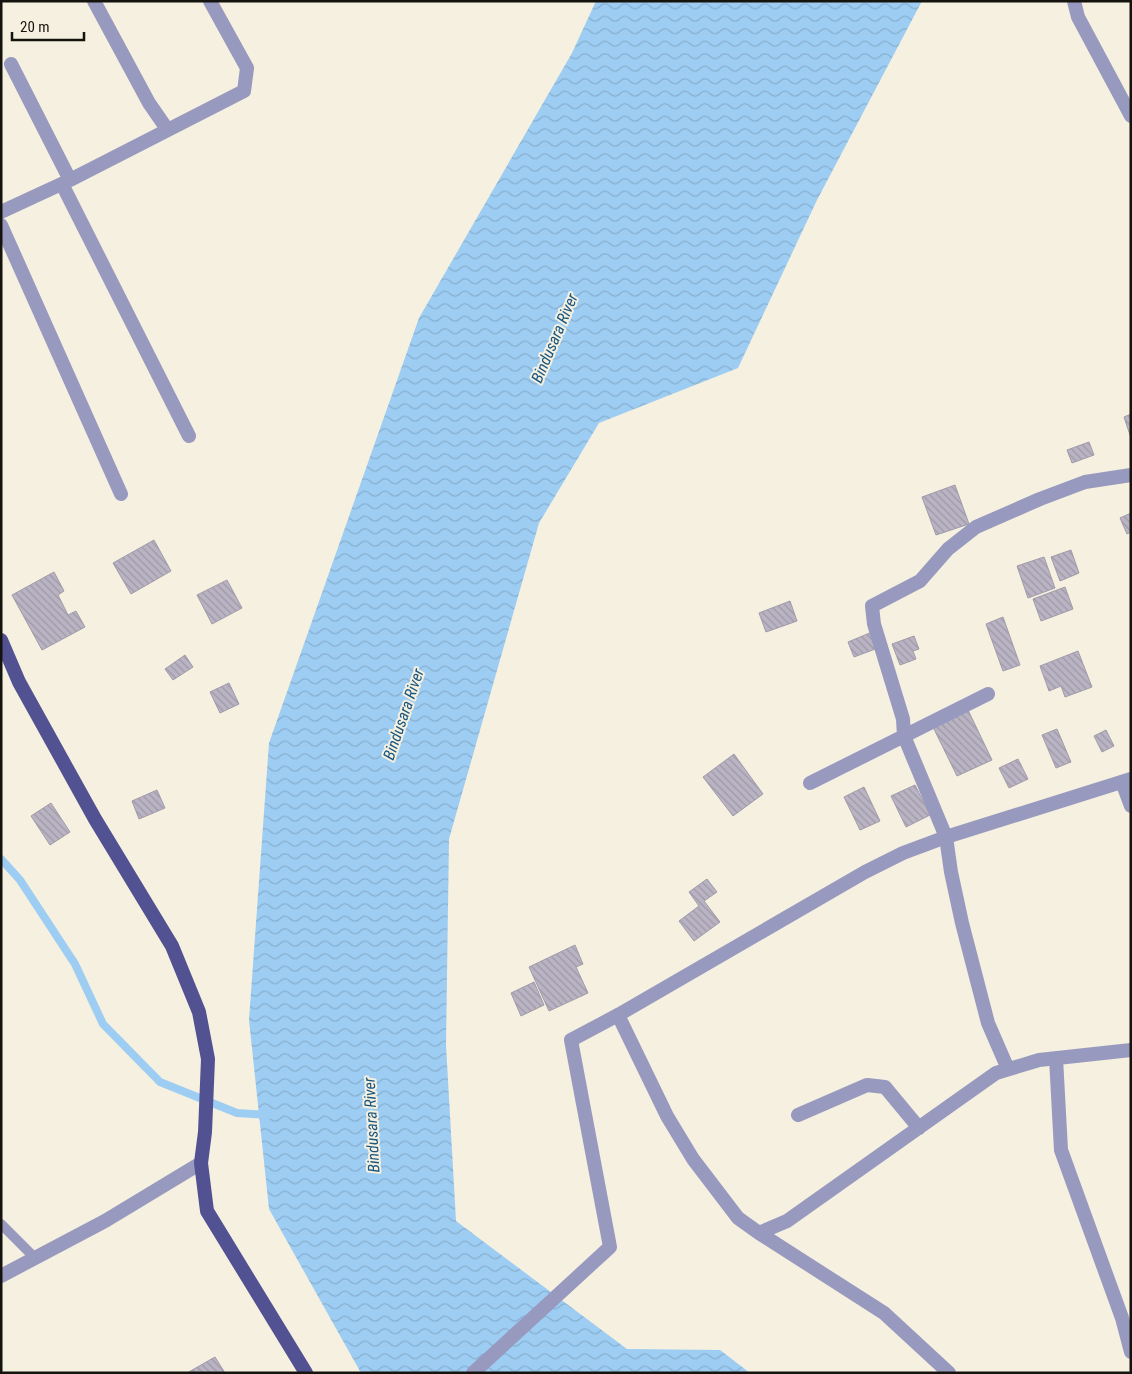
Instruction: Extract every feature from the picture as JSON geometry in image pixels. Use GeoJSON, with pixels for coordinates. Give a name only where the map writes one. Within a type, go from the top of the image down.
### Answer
{"type":"FeatureCollection","features":[{"type":"Feature","properties":{"kind":"main road"},"geometry":{"type":"LineString","coordinates":[[1,640],[19,682],[95,819],[172,946],[199,1012],[208,1059],[206,1132],[201,1162],[208,1211],[306,1373]]}},
{"type":"Feature","properties":{"kind":"street"},"geometry":{"type":"LineString","coordinates":[[94,1],[149,103],[167,129]]}},
{"type":"Feature","properties":{"kind":"street"},"geometry":{"type":"LineString","coordinates":[[1,212],[66,182],[244,91],[247,68],[210,1]]}},
{"type":"Feature","properties":{"kind":"street"},"geometry":{"type":"LineString","coordinates":[[1074,1],[1078,17],[1131,116]]}},
{"type":"Feature","properties":{"kind":"street"},"geometry":{"type":"LineString","coordinates":[[11,64],[188,436]]}},
{"type":"Feature","properties":{"kind":"street"},"geometry":{"type":"LineString","coordinates":[[1,225],[121,494]]}},
{"type":"Feature","properties":{"kind":"street"},"geometry":{"type":"LineString","coordinates":[[1008,1069],[988,1023],[962,923],[946,837],[904,736],[903,719],[874,624],[872,606],[920,581],[948,549],[976,527],[1040,498],[1085,482],[1131,476]]}},
{"type":"Feature","properties":{"kind":"street"},"geometry":{"type":"LineString","coordinates":[[810,784],[988,694]]}},
{"type":"Feature","properties":{"kind":"street"},"geometry":{"type":"LineString","coordinates":[[473,1373],[610,1247],[571,1040],[618,1015],[865,872],[903,854],[946,837],[1126,780],[1131,806]]}},
{"type":"Feature","properties":{"kind":"street"},"geometry":{"type":"LineString","coordinates":[[618,1015],[666,1116],[693,1159],[738,1218],[884,1313],[949,1373]]}},
{"type":"Feature","properties":{"kind":"street"},"geometry":{"type":"LineString","coordinates":[[759,1233],[787,1221],[996,1073],[1039,1060],[1131,1050]]}},
{"type":"Feature","properties":{"kind":"street"},"geometry":{"type":"LineString","coordinates":[[1056,1058],[1062,1150],[1122,1318],[1131,1352]]}},
{"type":"Feature","properties":{"kind":"street"},"geometry":{"type":"LineString","coordinates":[[798,1115],[867,1085],[885,1087],[919,1128]]}},
{"type":"Feature","properties":{"kind":"street"},"geometry":{"type":"LineString","coordinates":[[1,1276],[105,1221],[201,1162]]}},
{"type":"Feature","properties":{"kind":"lane"},"geometry":{"type":"LineString","coordinates":[[1,1224],[34,1258]]}},
{"type":"Feature","properties":{"kind":"water","name":"Bindusara River"},"geometry":{"type":"Polygon","coordinates":[[[596,1],[922,1],[817,200],[738,368],[599,423],[539,523],[449,839],[446,1045],[456,1221],[627,1349],[720,1350],[750,1373],[361,1373],[269,1209],[249,1020],[269,743],[419,318],[572,53],[596,1]]]}},
{"type":"Feature","properties":{"kind":"building"},"geometry":{"type":"Polygon","coordinates":[[[1131,414],[1131,438],[1124,417],[1131,414]]]}},
{"type":"Feature","properties":{"kind":"building"},"geometry":{"type":"Polygon","coordinates":[[[1089,442],[1094,455],[1072,463],[1067,450],[1089,442]]]}},
{"type":"Feature","properties":{"kind":"building"},"geometry":{"type":"Polygon","coordinates":[[[955,485],[969,524],[936,535],[922,497],[955,485]]]}},
{"type":"Feature","properties":{"kind":"building"},"geometry":{"type":"Polygon","coordinates":[[[1131,513],[1131,532],[1127,534],[1120,518],[1131,513]]]}},
{"type":"Feature","properties":{"kind":"building"},"geometry":{"type":"Polygon","coordinates":[[[154,540],[171,571],[131,594],[113,563],[154,540]]]}},
{"type":"Feature","properties":{"kind":"building"},"geometry":{"type":"Polygon","coordinates":[[[1071,550],[1079,573],[1060,581],[1051,557],[1071,550]]]}},
{"type":"Feature","properties":{"kind":"building"},"geometry":{"type":"Polygon","coordinates":[[[1044,557],[1055,588],[1028,598],[1017,566],[1044,557]]]}},
{"type":"Feature","properties":{"kind":"building"},"geometry":{"type":"Polygon","coordinates":[[[54,572],[64,591],[58,595],[68,615],[76,611],[85,627],[42,650],[12,595],[54,572]]]}},
{"type":"Feature","properties":{"kind":"building"},"geometry":{"type":"Polygon","coordinates":[[[227,580],[242,608],[212,624],[197,595],[227,580]]]}},
{"type":"Feature","properties":{"kind":"building"},"geometry":{"type":"Polygon","coordinates":[[[1065,587],[1073,609],[1041,621],[1033,599],[1065,587]]]}},
{"type":"Feature","properties":{"kind":"building"},"geometry":{"type":"Polygon","coordinates":[[[790,601],[797,621],[766,632],[759,613],[790,601]]]}},
{"type":"Feature","properties":{"kind":"building"},"geometry":{"type":"Polygon","coordinates":[[[1003,617],[1020,665],[1003,671],[986,624],[1003,617]]]}},
{"type":"Feature","properties":{"kind":"building"},"geometry":{"type":"Polygon","coordinates":[[[872,632],[878,648],[854,657],[848,642],[872,632]]]}},
{"type":"Feature","properties":{"kind":"building"},"geometry":{"type":"Polygon","coordinates":[[[914,636],[919,649],[913,651],[916,659],[900,665],[892,644],[914,636]]]}},
{"type":"Feature","properties":{"kind":"building"},"geometry":{"type":"Polygon","coordinates":[[[1078,651],[1092,687],[1065,697],[1061,686],[1049,691],[1040,666],[1078,651]]]}},
{"type":"Feature","properties":{"kind":"building"},"geometry":{"type":"Polygon","coordinates":[[[185,655],[193,667],[173,680],[165,669],[185,655]]]}},
{"type":"Feature","properties":{"kind":"building"},"geometry":{"type":"Polygon","coordinates":[[[229,683],[239,704],[220,713],[210,692],[229,683]]]}},
{"type":"Feature","properties":{"kind":"building"},"geometry":{"type":"Polygon","coordinates":[[[968,710],[992,760],[957,776],[933,727],[968,710]]]}},
{"type":"Feature","properties":{"kind":"building"},"geometry":{"type":"Polygon","coordinates":[[[1057,729],[1071,762],[1056,768],[1042,735],[1057,729]]]}},
{"type":"Feature","properties":{"kind":"building"},"geometry":{"type":"Polygon","coordinates":[[[1106,730],[1114,746],[1102,752],[1094,736],[1106,730]]]}},
{"type":"Feature","properties":{"kind":"building"},"geometry":{"type":"Polygon","coordinates":[[[734,754],[763,794],[733,816],[703,777],[734,754]]]}},
{"type":"Feature","properties":{"kind":"building"},"geometry":{"type":"Polygon","coordinates":[[[1018,759],[1028,779],[1009,788],[999,768],[1018,759]]]}},
{"type":"Feature","properties":{"kind":"building"},"geometry":{"type":"Polygon","coordinates":[[[915,785],[930,815],[906,827],[891,796],[915,785]]]}},
{"type":"Feature","properties":{"kind":"building"},"geometry":{"type":"Polygon","coordinates":[[[864,787],[880,821],[860,830],[844,797],[864,787]]]}},
{"type":"Feature","properties":{"kind":"building"},"geometry":{"type":"Polygon","coordinates":[[[157,790],[165,808],[139,819],[132,801],[157,790]]]}},
{"type":"Feature","properties":{"kind":"building"},"geometry":{"type":"Polygon","coordinates":[[[51,803],[70,832],[50,845],[31,816],[51,803]]]}},
{"type":"Feature","properties":{"kind":"building"},"geometry":{"type":"Polygon","coordinates":[[[707,879],[717,892],[704,901],[720,922],[694,941],[679,921],[699,906],[689,892],[707,879]]]}},
{"type":"Feature","properties":{"kind":"building"},"geometry":{"type":"Polygon","coordinates":[[[575,945],[583,964],[576,967],[588,993],[549,1011],[529,967],[575,945]]]}},
{"type":"Feature","properties":{"kind":"building"},"geometry":{"type":"Polygon","coordinates":[[[534,982],[544,1005],[521,1016],[511,993],[534,982]]]}},
{"type":"Feature","properties":{"kind":"building"},"geometry":{"type":"Polygon","coordinates":[[[215,1357],[225,1373],[187,1373],[215,1357]]]}},
{"type":"Feature","properties":{"kind":"waterway"},"geometry":{"type":"LineString","coordinates":[[1,859],[20,880],[75,964],[103,1024],[160,1082],[237,1113],[269,1115]]}}]}
